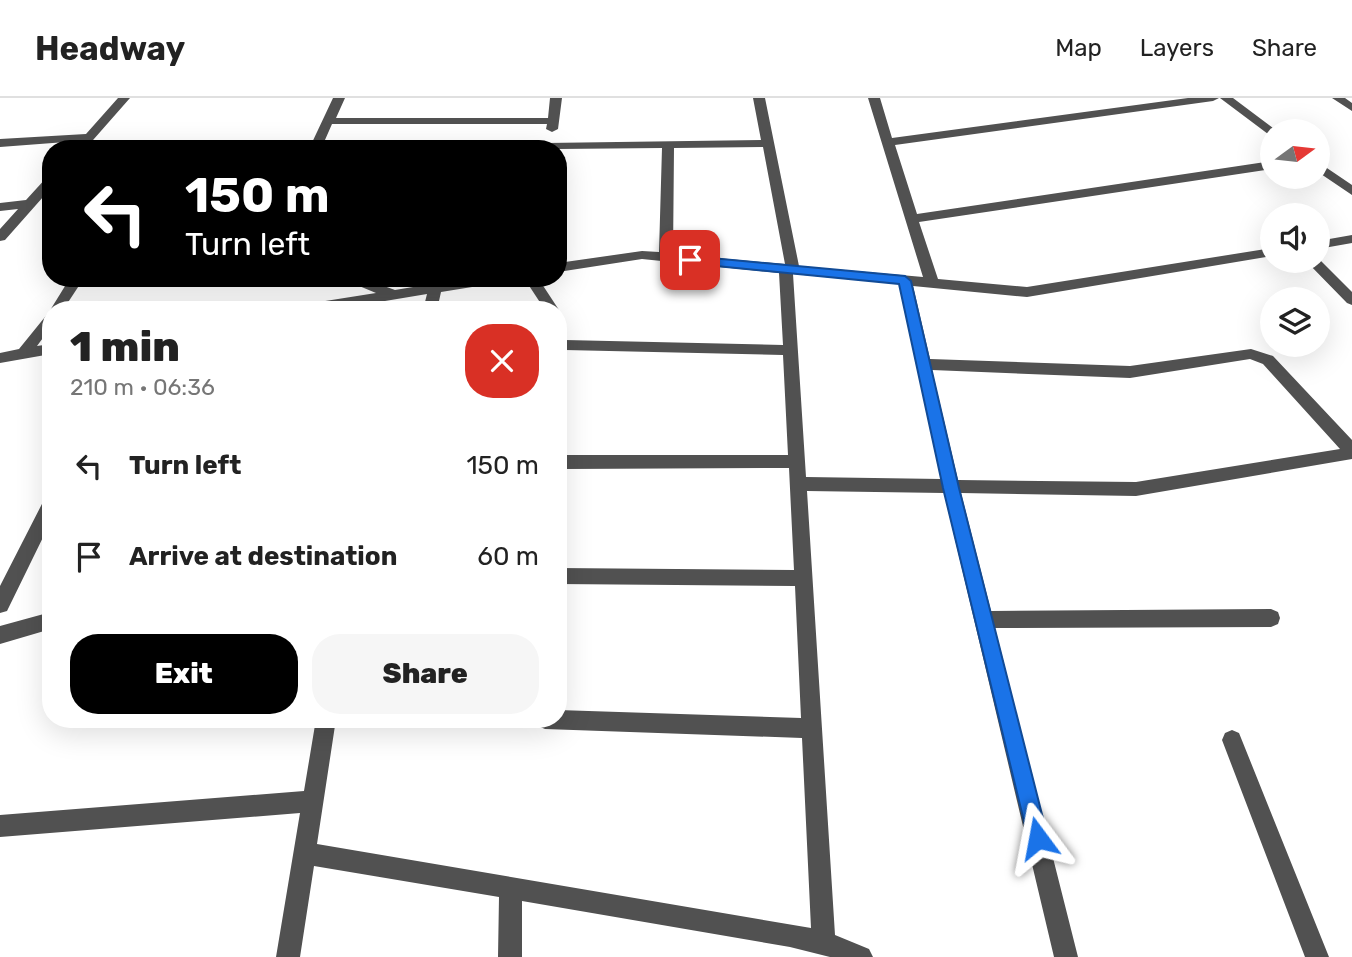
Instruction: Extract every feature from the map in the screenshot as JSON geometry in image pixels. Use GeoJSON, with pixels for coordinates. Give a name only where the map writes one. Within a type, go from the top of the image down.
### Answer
{"type":"FeatureCollection","features":[{"type":"Feature","properties":{"kind":"street"},"geometry":{"type":"LineString","coordinates":[[86,140],[124,98]]}},
{"type":"Feature","properties":{"kind":"street"},"geometry":{"type":"LineString","coordinates":[[319,140],[339,98]]}},
{"type":"Feature","properties":{"kind":"street"},"geometry":{"type":"LineString","coordinates":[[551,140],[556,98]]}},
{"type":"Feature","properties":{"kind":"street"},"geometry":{"type":"LineString","coordinates":[[759,98],[789,269],[791,350],[824,943]]}},
{"type":"Feature","properties":{"kind":"street"},"geometry":{"type":"LineString","coordinates":[[874,98],[932,283]]}},
{"type":"Feature","properties":{"kind":"street"},"geometry":{"type":"LineString","coordinates":[[888,142],[1213,98]]}},
{"type":"Feature","properties":{"kind":"street"},"geometry":{"type":"LineString","coordinates":[[1226,98],[1260,123]]}},
{"type":"Feature","properties":{"kind":"street"},"geometry":{"type":"LineString","coordinates":[[328,121],[553,121]]}},
{"type":"Feature","properties":{"kind":"street"},"geometry":{"type":"LineString","coordinates":[[44,140],[89,137]]}},
{"type":"Feature","properties":{"kind":"street"},"geometry":{"type":"LineString","coordinates":[[0,143],[42,140]]}},
{"type":"Feature","properties":{"kind":"street"},"geometry":{"type":"LineString","coordinates":[[567,147],[768,143]]}},
{"type":"Feature","properties":{"kind":"street"},"geometry":{"type":"LineString","coordinates":[[666,257],[668,144]]}},
{"type":"Feature","properties":{"kind":"street"},"geometry":{"type":"LineString","coordinates":[[912,219],[1260,167]]}},
{"type":"Feature","properties":{"kind":"street"},"geometry":{"type":"LineString","coordinates":[[1330,175],[1352,191]]}},
{"type":"Feature","properties":{"kind":"street"},"geometry":{"type":"LineString","coordinates":[[0,237],[42,190]]}},
{"type":"Feature","properties":{"kind":"street"},"geometry":{"type":"LineString","coordinates":[[0,207],[29,204]]}},
{"type":"Feature","properties":{"kind":"street"},"geometry":{"type":"LineString","coordinates":[[1330,243],[1352,239]]}},
{"type":"Feature","properties":{"kind":"street"},"geometry":{"type":"LineString","coordinates":[[567,267],[642,255],[1027,292],[1260,254]]}},
{"type":"Feature","properties":{"kind":"street"},"geometry":{"type":"LineString","coordinates":[[1325,273],[1352,300]]}},
{"type":"Feature","properties":{"kind":"street"},"geometry":{"type":"LineString","coordinates":[[905,281],[951,488],[1066,957]]}},
{"type":"Feature","properties":{"kind":"street"},"geometry":{"type":"LineString","coordinates":[[371,287],[394,295]]}},
{"type":"Feature","properties":{"kind":"street"},"geometry":{"type":"LineString","coordinates":[[356,301],[441,287]]}},
{"type":"Feature","properties":{"kind":"street"},"geometry":{"type":"LineString","coordinates":[[432,301],[435,288]]}},
{"type":"Feature","properties":{"kind":"street"},"geometry":{"type":"LineString","coordinates":[[24,354],[42,329]]}},
{"type":"Feature","properties":{"kind":"street"},"geometry":{"type":"LineString","coordinates":[[567,345],[791,350]]}},
{"type":"Feature","properties":{"kind":"street"},"geometry":{"type":"LineString","coordinates":[[0,358],[42,351]]}},
{"type":"Feature","properties":{"kind":"street"},"geometry":{"type":"LineString","coordinates":[[923,364],[1130,372],[1251,354],[1268,360],[1352,452]]}},
{"type":"Feature","properties":{"kind":"street"},"geometry":{"type":"LineString","coordinates":[[798,484],[1136,489],[1352,452]]}},
{"type":"Feature","properties":{"kind":"street"},"geometry":{"type":"LineString","coordinates":[[567,462],[797,461]]}},
{"type":"Feature","properties":{"kind":"street"},"geometry":{"type":"LineString","coordinates":[[0,605],[42,521]]}},
{"type":"Feature","properties":{"kind":"street"},"geometry":{"type":"LineString","coordinates":[[567,576],[804,579]]}},
{"type":"Feature","properties":{"kind":"street"},"geometry":{"type":"LineString","coordinates":[[984,620],[1271,618]]}},
{"type":"Feature","properties":{"kind":"street"},"geometry":{"type":"LineString","coordinates":[[0,635],[42,623]]}},
{"type":"Feature","properties":{"kind":"street"},"geometry":{"type":"LineString","coordinates":[[567,720],[812,728]]}},
{"type":"Feature","properties":{"kind":"street"},"geometry":{"type":"LineString","coordinates":[[288,957],[324,728]]}},
{"type":"Feature","properties":{"kind":"street"},"geometry":{"type":"LineString","coordinates":[[1232,740],[1317,957]]}},
{"type":"Feature","properties":{"kind":"street"},"geometry":{"type":"LineString","coordinates":[[0,826],[312,801]]}},
{"type":"Feature","properties":{"kind":"street"},"geometry":{"type":"LineString","coordinates":[[304,853],[824,943],[861,957]]}},
{"type":"Feature","properties":{"kind":"street"},"geometry":{"type":"LineString","coordinates":[[510,957],[511,888]]}},
{"type":"Feature","properties":{"kind":"route"},"geometry":{"type":"LineString","coordinates":[[690,260],[905,281],[951,488],[1038,838]]}}]}
